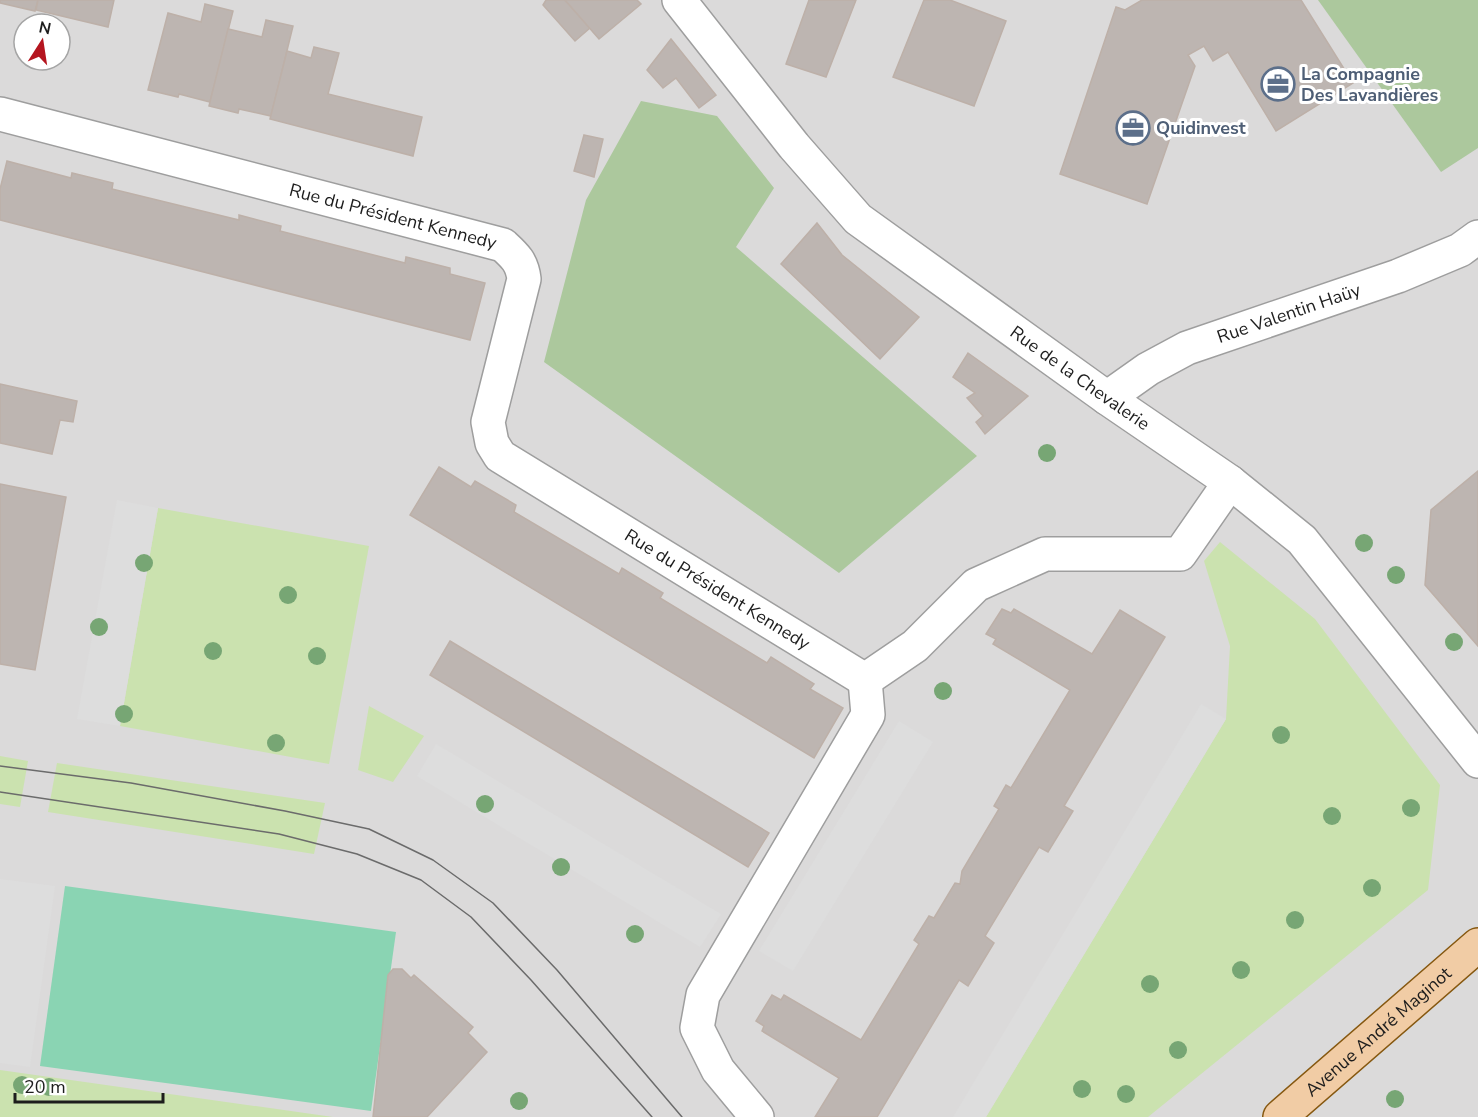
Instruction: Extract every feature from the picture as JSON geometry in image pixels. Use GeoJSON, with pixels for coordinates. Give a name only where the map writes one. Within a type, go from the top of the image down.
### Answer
{"type":"FeatureCollection","features":[{"type":"Feature","properties":{"kind":"main road","name":"Avenue André Maginot"},"geometry":{"type":"LineString","coordinates":[[1280,1117],[1478,945]]}},
{"type":"Feature","properties":{"kind":"street","name":"Rue de la Chevalerie"},"geometry":{"type":"LineString","coordinates":[[679,0],[794,146],[858,219],[1107,398],[1230,482],[1302,540],[1478,761]]}},
{"type":"Feature","properties":{"kind":"street","name":"Rue du Président Kennedy"},"geometry":{"type":"LineString","coordinates":[[0,114],[503,245],[516,256],[522,266],[524,279],[488,422],[492,443],[500,456],[865,680]]}},
{"type":"Feature","properties":{"kind":"street","name":"Rue Valentin Haüy"},"geometry":{"type":"LineString","coordinates":[[1107,398],[1148,369],[1187,348],[1398,276],[1460,250],[1478,237]]}},
{"type":"Feature","properties":{"kind":"street"},"geometry":{"type":"LineString","coordinates":[[757,1117],[718,1070],[697,1028],[704,994],[868,715],[865,680],[915,646],[976,585],[1045,554],[1180,554],[1230,482]]}},
{"type":"Feature","properties":{"kind":"shaded area"},"geometry":{"type":"Polygon","coordinates":[[[0,0],[1478,0],[1478,1117],[0,1117],[0,0]]]}},
{"type":"Feature","properties":{"kind":"shaded area"},"geometry":{"type":"Polygon","coordinates":[[[117,500],[158,508],[120,726],[77,719],[117,500]]]}},
{"type":"Feature","properties":{"kind":"shaded area"},"geometry":{"type":"Polygon","coordinates":[[[1201,704],[1226,719],[986,1117],[953,1117],[1201,704]]]}},
{"type":"Feature","properties":{"kind":"shaded area"},"geometry":{"type":"Polygon","coordinates":[[[899,721],[933,742],[793,971],[759,951],[899,721]]]}},
{"type":"Feature","properties":{"kind":"shaded area"},"geometry":{"type":"Polygon","coordinates":[[[436,744],[721,914],[700,947],[417,776],[436,744]]]}},
{"type":"Feature","properties":{"kind":"shaded area"},"geometry":{"type":"Polygon","coordinates":[[[0,879],[55,886],[30,1067],[0,1063],[0,879]]]}},
{"type":"Feature","properties":{"kind":"green space"},"geometry":{"type":"Polygon","coordinates":[[[1318,0],[1478,0],[1478,148],[1441,172],[1318,0]]]}},
{"type":"Feature","properties":{"kind":"green space"},"geometry":{"type":"Polygon","coordinates":[[[641,101],[717,116],[774,188],[736,247],[977,456],[839,573],[544,362],[586,200],[641,101]]]}},
{"type":"Feature","properties":{"kind":"green space"},"geometry":{"type":"Polygon","coordinates":[[[158,508],[369,546],[329,764],[120,726],[158,508]]]}},
{"type":"Feature","properties":{"kind":"green space"},"geometry":{"type":"Polygon","coordinates":[[[1220,542],[1315,619],[1440,785],[1428,890],[1148,1117],[986,1117],[1226,719],[1230,646],[1204,561],[1220,542]]]}},
{"type":"Feature","properties":{"kind":"green space"},"geometry":{"type":"Polygon","coordinates":[[[369,706],[424,736],[393,782],[358,770],[369,706]]]}},
{"type":"Feature","properties":{"kind":"green space"},"geometry":{"type":"Polygon","coordinates":[[[0,756],[28,761],[20,807],[0,804],[0,756]]]}},
{"type":"Feature","properties":{"kind":"green space"},"geometry":{"type":"Polygon","coordinates":[[[57,763],[325,803],[314,854],[48,812],[57,763]]]}},
{"type":"Feature","properties":{"kind":"green space"},"geometry":{"type":"Polygon","coordinates":[[[65,886],[396,932],[371,1111],[40,1066],[65,886]]]}},
{"type":"Feature","properties":{"kind":"green space"},"geometry":{"type":"Polygon","coordinates":[[[0,1070],[333,1117],[0,1117],[0,1070]]]}},
{"type":"Feature","properties":{"kind":"building"},"geometry":{"type":"Polygon","coordinates":[[[0,0],[38,0],[35,11],[0,3],[0,0]]]}},
{"type":"Feature","properties":{"kind":"building"},"geometry":{"type":"Polygon","coordinates":[[[38,0],[114,0],[108,27],[72,18],[72,12],[36,10],[38,0]]]}},
{"type":"Feature","properties":{"kind":"building"},"geometry":{"type":"Polygon","coordinates":[[[546,0],[565,0],[590,28],[575,41],[543,5],[546,0]]]}},
{"type":"Feature","properties":{"kind":"building"},"geometry":{"type":"Polygon","coordinates":[[[565,0],[637,0],[641,4],[599,39],[565,0]]]}},
{"type":"Feature","properties":{"kind":"building"},"geometry":{"type":"Polygon","coordinates":[[[809,0],[856,0],[826,77],[786,64],[809,0]]]}},
{"type":"Feature","properties":{"kind":"building"},"geometry":{"type":"Polygon","coordinates":[[[924,0],[950,0],[1006,21],[974,106],[893,77],[924,0]]]}},
{"type":"Feature","properties":{"kind":"building"},"geometry":{"type":"Polygon","coordinates":[[[1142,0],[1301,0],[1353,83],[1276,131],[1228,52],[1213,61],[1204,46],[1188,55],[1195,66],[1147,204],[1060,174],[1116,7],[1125,10],[1142,0]]]}},
{"type":"Feature","properties":{"kind":"building"},"geometry":{"type":"Polygon","coordinates":[[[205,4],[233,11],[210,102],[179,94],[178,97],[148,90],[168,13],[201,22],[205,4]]]}},
{"type":"Feature","properties":{"kind":"building"},"geometry":{"type":"Polygon","coordinates":[[[266,20],[293,26],[271,116],[239,109],[238,113],[209,106],[228,29],[262,37],[266,20]]]}},
{"type":"Feature","properties":{"kind":"building"},"geometry":{"type":"Polygon","coordinates":[[[671,39],[716,95],[699,108],[676,78],[663,88],[647,70],[671,39]]]}},
{"type":"Feature","properties":{"kind":"building"},"geometry":{"type":"Polygon","coordinates":[[[314,47],[339,53],[328,94],[422,117],[413,156],[270,119],[287,51],[311,58],[314,47]]]}},
{"type":"Feature","properties":{"kind":"building"},"geometry":{"type":"Polygon","coordinates":[[[584,135],[603,139],[594,177],[574,171],[584,135]]]}},
{"type":"Feature","properties":{"kind":"building"},"geometry":{"type":"Polygon","coordinates":[[[7,161],[71,178],[72,173],[113,183],[112,189],[239,220],[239,215],[281,226],[280,231],[405,263],[406,257],[450,268],[450,274],[485,283],[470,340],[0,220],[0,189],[7,161]]]}},
{"type":"Feature","properties":{"kind":"building"},"geometry":{"type":"Polygon","coordinates":[[[817,223],[842,255],[919,317],[880,359],[781,264],[817,223]]]}},
{"type":"Feature","properties":{"kind":"building"},"geometry":{"type":"Polygon","coordinates":[[[968,353],[1028,396],[985,434],[976,422],[983,416],[967,398],[975,393],[953,377],[968,353]]]}},
{"type":"Feature","properties":{"kind":"building"},"geometry":{"type":"Polygon","coordinates":[[[0,384],[77,401],[73,422],[60,420],[52,454],[0,443],[0,384]]]}},
{"type":"Feature","properties":{"kind":"building"},"geometry":{"type":"Polygon","coordinates":[[[439,467],[471,487],[475,481],[516,505],[514,512],[619,574],[622,568],[663,593],[660,598],[767,663],[771,657],[814,684],[810,689],[843,708],[814,758],[410,515],[439,467]]]}},
{"type":"Feature","properties":{"kind":"building"},"geometry":{"type":"Polygon","coordinates":[[[1478,471],[1478,646],[1425,585],[1431,510],[1478,471]]]}},
{"type":"Feature","properties":{"kind":"building"},"geometry":{"type":"Polygon","coordinates":[[[0,484],[66,497],[35,670],[0,664],[0,484]]]}},
{"type":"Feature","properties":{"kind":"building"},"geometry":{"type":"Polygon","coordinates":[[[1002,609],[1011,613],[1014,609],[1092,654],[1120,610],[1165,637],[1064,806],[1073,811],[1048,852],[1039,847],[985,936],[994,943],[968,986],[959,980],[877,1117],[815,1117],[839,1078],[762,1031],[764,1026],[756,1021],[772,995],[781,1000],[784,995],[861,1040],[919,944],[914,940],[929,916],[934,918],[955,883],[960,884],[962,871],[999,809],[994,806],[1006,785],[1011,788],[1070,690],[993,644],[996,639],[986,634],[1002,609]]]}},
{"type":"Feature","properties":{"kind":"building"},"geometry":{"type":"Polygon","coordinates":[[[450,641],[769,833],[748,867],[430,675],[450,641]]]}},
{"type":"Feature","properties":{"kind":"building"},"geometry":{"type":"Polygon","coordinates":[[[393,969],[402,969],[411,978],[414,975],[473,1027],[468,1033],[487,1052],[427,1117],[373,1117],[388,975],[393,969]]]}},
{"type":"Feature","properties":{"kind":"tram line"},"geometry":{"type":"LineString","coordinates":[[0,766],[131,783],[369,829],[433,860],[493,903],[557,970],[682,1117]]}},
{"type":"Feature","properties":{"kind":"tram line"},"geometry":{"type":"LineString","coordinates":[[0,792],[279,834],[357,854],[421,880],[471,917],[531,980],[652,1117]]}},
{"type":"Feature","properties":{"kind":"place","name":"La Compagnie Des Lavandières"},"geometry":{"type":"Point","coordinates":[1278,84]}},
{"type":"Feature","properties":{"kind":"place","name":"Quidinvest"},"geometry":{"type":"Point","coordinates":[1133,128]}}]}
